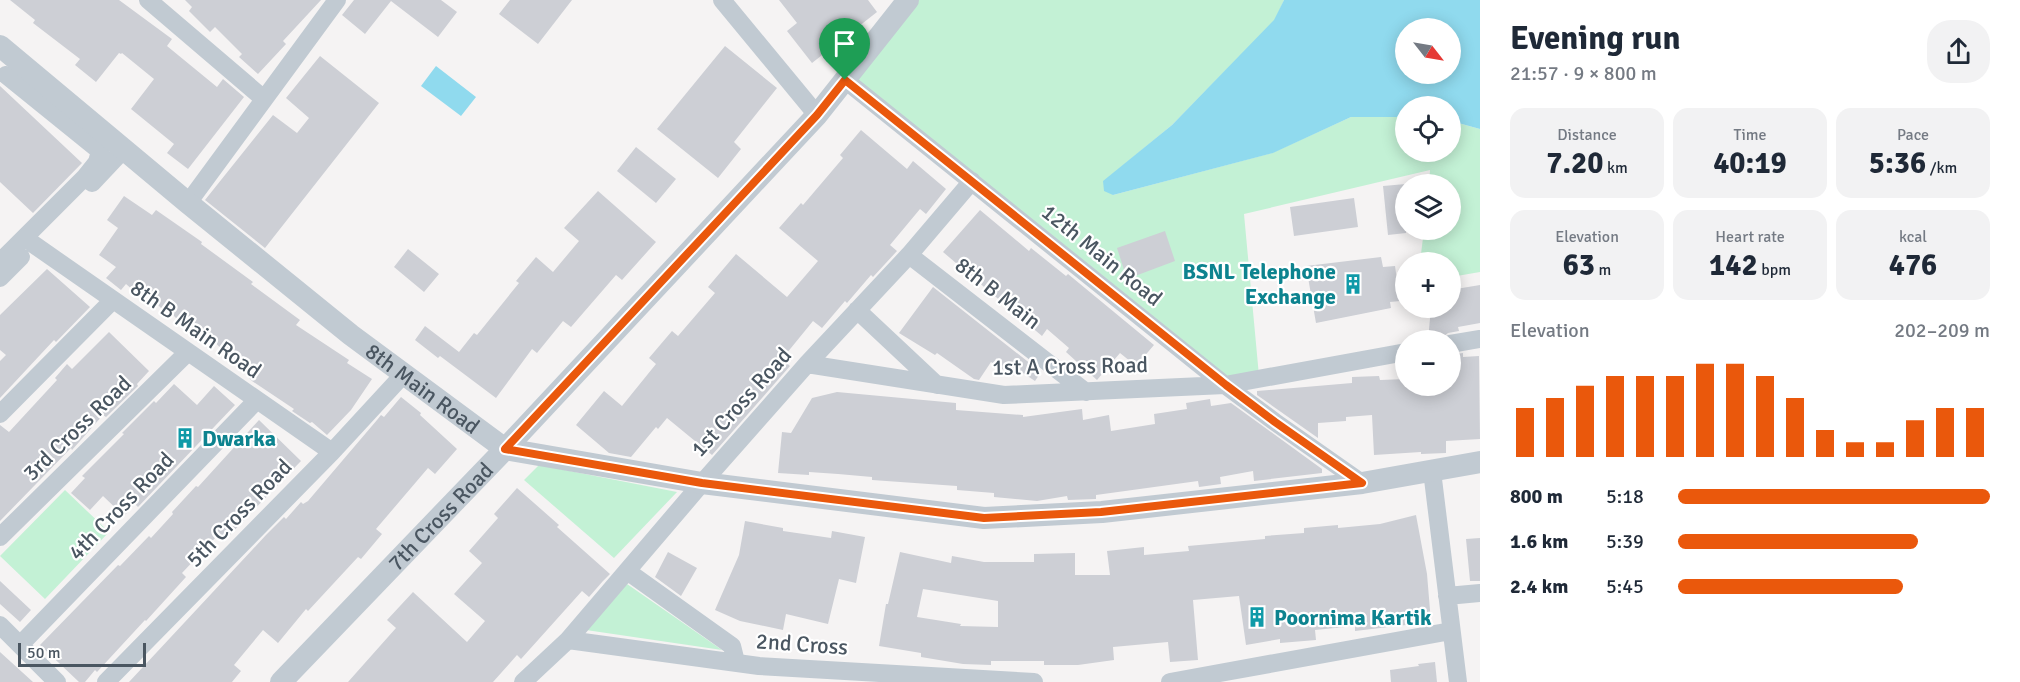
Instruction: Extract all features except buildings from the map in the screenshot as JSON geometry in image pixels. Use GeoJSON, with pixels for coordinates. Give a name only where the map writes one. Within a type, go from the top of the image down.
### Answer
{"type":"FeatureCollection","features":[{"type":"Feature","properties":{"kind":"street"},"geometry":{"type":"LineString","coordinates":[[148,0],[264,99]]}},
{"type":"Feature","properties":{"kind":"street"},"geometry":{"type":"LineString","coordinates":[[188,202],[337,0]]}},
{"type":"Feature","properties":{"kind":"street"},"geometry":{"type":"LineString","coordinates":[[723,0],[817,115]]}},
{"type":"Feature","properties":{"kind":"street","name":"7th Cross Road"},"geometry":{"type":"LineString","coordinates":[[288,679],[817,115],[908,0]]}},
{"type":"Feature","properties":{"kind":"street","name":"8th Main Road"},"geometry":{"type":"LineString","coordinates":[[0,46],[8,73],[124,150],[351,335],[505,449],[702,483],[994,518],[1101,512],[1362,483],[1480,462]]}},
{"type":"Feature","properties":{"kind":"street"},"geometry":{"type":"LineString","coordinates":[[2,269],[85,177],[97,162],[100,150],[8,73]]}},
{"type":"Feature","properties":{"kind":"street","name":"12th Main Road"},"geometry":{"type":"LineString","coordinates":[[845,80],[1226,385],[1362,483]]}},
{"type":"Feature","properties":{"kind":"street"},"geometry":{"type":"LineString","coordinates":[[2,269],[33,244],[124,150]]}},
{"type":"Feature","properties":{"kind":"street","name":"1st Cross Road"},"geometry":{"type":"LineString","coordinates":[[523,682],[568,640],[702,483],[807,364],[909,255],[972,181]]}},
{"type":"Feature","properties":{"kind":"street","name":"8th B Main Road"},"geometry":{"type":"LineString","coordinates":[[33,244],[332,452]]}},
{"type":"Feature","properties":{"kind":"street","name":"8th B Main"},"geometry":{"type":"LineString","coordinates":[[909,255],[1086,392]]}},
{"type":"Feature","properties":{"kind":"street"},"geometry":{"type":"LineString","coordinates":[[0,414],[113,300]]}},
{"type":"Feature","properties":{"kind":"street"},"geometry":{"type":"LineString","coordinates":[[857,310],[937,385]]}},
{"type":"Feature","properties":{"kind":"street"},"geometry":{"type":"LineString","coordinates":[[1461,342],[1480,339]]}},
{"type":"Feature","properties":{"kind":"street","name":"3rd Cross Road"},"geometry":{"type":"LineString","coordinates":[[0,537],[188,352]]}},
{"type":"Feature","properties":{"kind":"street","name":"1st A Cross Road"},"geometry":{"type":"LineString","coordinates":[[807,364],[1004,395],[1226,385],[1395,354]]}},
{"type":"Feature","properties":{"kind":"street","name":"5th Cross Road"},"geometry":{"type":"LineString","coordinates":[[106,682],[332,452],[403,375]]}},
{"type":"Feature","properties":{"kind":"street","name":"4th Cross Road"},"geometry":{"type":"LineString","coordinates":[[20,645],[256,400]]}},
{"type":"Feature","properties":{"kind":"street"},"geometry":{"type":"LineString","coordinates":[[1432,471],[1458,682]]}},
{"type":"Feature","properties":{"kind":"street"},"geometry":{"type":"LineString","coordinates":[[627,571],[732,646],[736,662]]}},
{"type":"Feature","properties":{"kind":"street"},"geometry":{"type":"LineString","coordinates":[[1447,596],[1480,593]]}},
{"type":"Feature","properties":{"kind":"street"},"geometry":{"type":"LineString","coordinates":[[0,625],[57,682]]}},
{"type":"Feature","properties":{"kind":"street"},"geometry":{"type":"LineString","coordinates":[[1170,682],[1451,631]]}},
{"type":"Feature","properties":{"kind":"street","name":"2nd Cross"},"geometry":{"type":"LineString","coordinates":[[568,640],[736,662],[762,674],[1034,682]]}},
{"type":"Feature","properties":{"kind":"green space"},"geometry":{"type":"Polygon","coordinates":[[[919,0],[1284,0],[1275,20],[1172,125],[1104,181],[1113,195],[1272,153],[1351,117],[1395,117],[1395,162],[1461,162],[1461,124],[1480,129],[1480,272],[1461,275],[1461,252],[1421,252],[1423,240],[1461,240],[1461,174],[1430,174],[1430,170],[1413,174],[1395,174],[1395,178],[1244,214],[1259,376],[1221,382],[850,88],[919,0]]]}},
{"type":"Feature","properties":{"kind":"green space"},"geometry":{"type":"Polygon","coordinates":[[[539,465],[677,492],[614,558],[524,480],[539,465]]]}},
{"type":"Feature","properties":{"kind":"green space"},"geometry":{"type":"Polygon","coordinates":[[[65,490],[109,532],[45,599],[0,556],[65,490]]]}},
{"type":"Feature","properties":{"kind":"green space"},"geometry":{"type":"Polygon","coordinates":[[[627,584],[722,650],[586,630],[627,584]]]}},
{"type":"Feature","properties":{"kind":"water"},"geometry":{"type":"Polygon","coordinates":[[[1284,0],[1480,0],[1480,129],[1461,124],[1461,96],[1395,96],[1395,117],[1351,117],[1273,153],[1113,195],[1104,191],[1103,181],[1172,125],[1274,20],[1284,0]]]}},
{"type":"Feature","properties":{"kind":"water"},"geometry":{"type":"Polygon","coordinates":[[[436,66],[476,97],[461,116],[421,86],[436,66]]]}},
{"type":"Feature","properties":{"kind":"place","name":"BSNL Telephone Exchange"},"geometry":{"type":"Point","coordinates":[1353,284]}},
{"type":"Feature","properties":{"kind":"place","name":"Dwarka"},"geometry":{"type":"Point","coordinates":[185,438]}},
{"type":"Feature","properties":{"kind":"place","name":"Poornima Kartik"},"geometry":{"type":"Point","coordinates":[1257,617]}},
{"type":"Feature","properties":{"kind":"route"},"geometry":{"type":"LineString","coordinates":[[845,80],[1226,385],[1362,483],[1101,512],[984,518],[702,483],[505,449],[817,115],[845,80]]}}]}
